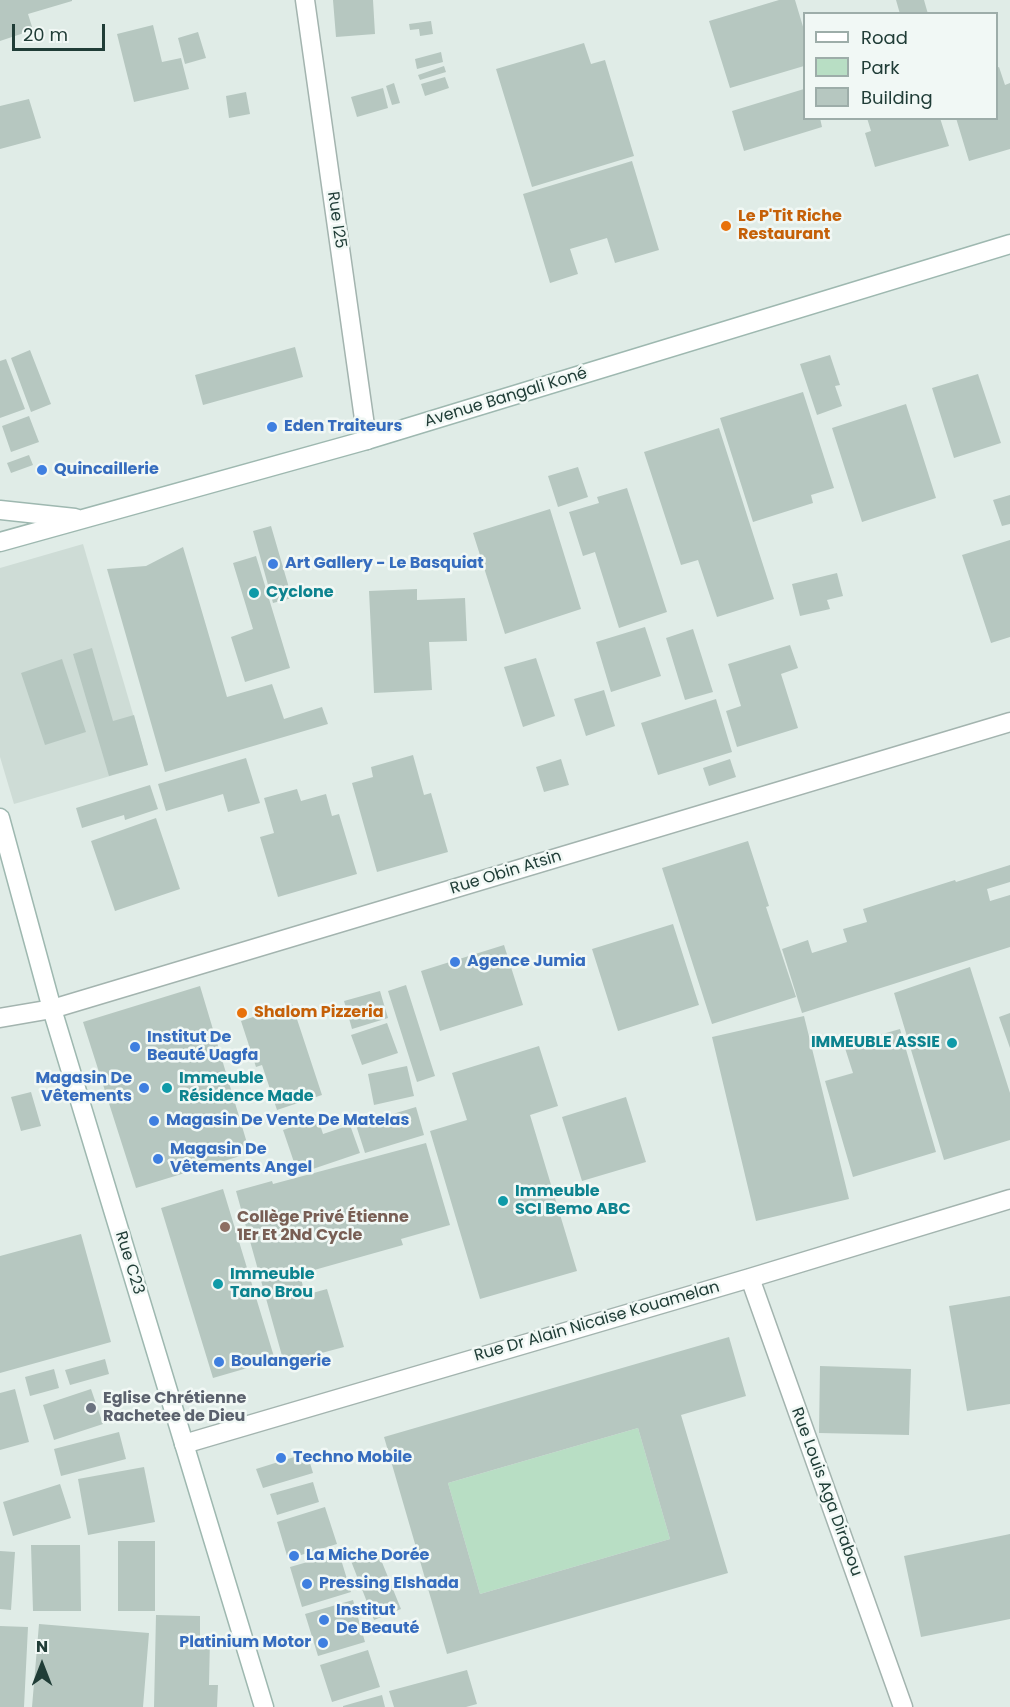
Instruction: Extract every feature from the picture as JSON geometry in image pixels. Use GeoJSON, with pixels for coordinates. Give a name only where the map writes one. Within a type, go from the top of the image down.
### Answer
{"type":"FeatureCollection","features":[{"type":"Feature","properties":{"kind":"street","name":"Rue I25"},"geometry":{"type":"LineString","coordinates":[[305,0],[367,440]]}},
{"type":"Feature","properties":{"kind":"street","name":"Avenue Bangali Koné"},"geometry":{"type":"LineString","coordinates":[[0,542],[367,440],[1010,244]]}},
{"type":"Feature","properties":{"kind":"street"},"geometry":{"type":"LineString","coordinates":[[0,510],[83,518]]}},
{"type":"Feature","properties":{"kind":"street","name":"Rue Obin Atsin"},"geometry":{"type":"LineString","coordinates":[[0,1018],[52,1009],[1010,722]]}},
{"type":"Feature","properties":{"kind":"street","name":"Rue C23"},"geometry":{"type":"LineString","coordinates":[[0,818],[52,1009],[264,1707]]}},
{"type":"Feature","properties":{"kind":"street","name":"Rue Dr Alain Nicaise Kouamelan"},"geometry":{"type":"LineString","coordinates":[[184,1444],[750,1278],[1010,1199]]}},
{"type":"Feature","properties":{"kind":"street","name":"Rue Louis Aga Dirabou"},"geometry":{"type":"LineString","coordinates":[[750,1278],[903,1707]]}},
{"type":"Feature","properties":{"kind":"shaded area"},"geometry":{"type":"Polygon","coordinates":[[[83,544],[148,765],[14,804],[0,757],[0,568],[83,544]]]}},
{"type":"Feature","properties":{"kind":"green space"},"geometry":{"type":"Polygon","coordinates":[[[638,1428],[670,1539],[480,1594],[448,1483],[638,1428]]]}},
{"type":"Feature","properties":{"kind":"building"},"geometry":{"type":"Polygon","coordinates":[[[0,0],[72,1],[28,14],[33,30],[0,41],[0,0]]]}},
{"type":"Feature","properties":{"kind":"building"},"geometry":{"type":"Polygon","coordinates":[[[333,0],[373,0],[375,34],[336,37],[333,0]]]}},
{"type":"Feature","properties":{"kind":"building"},"geometry":{"type":"Polygon","coordinates":[[[779,0],[795,0],[803,27],[803,66],[730,88],[709,21],[779,0]]]}},
{"type":"Feature","properties":{"kind":"building"},"geometry":{"type":"Polygon","coordinates":[[[896,0],[924,0],[927,12],[899,12],[896,0]]]}},
{"type":"Feature","properties":{"kind":"building"},"geometry":{"type":"Polygon","coordinates":[[[431,21],[433,34],[420,36],[419,29],[410,30],[409,24],[431,21]]]}},
{"type":"Feature","properties":{"kind":"building"},"geometry":{"type":"Polygon","coordinates":[[[153,25],[162,62],[181,58],[189,89],[134,102],[117,34],[153,25]]]}},
{"type":"Feature","properties":{"kind":"building"},"geometry":{"type":"Polygon","coordinates":[[[198,32],[206,58],[185,64],[178,38],[198,32]]]}},
{"type":"Feature","properties":{"kind":"building"},"geometry":{"type":"Polygon","coordinates":[[[584,43],[591,64],[605,60],[634,156],[532,187],[496,69],[584,43]]]}},
{"type":"Feature","properties":{"kind":"building"},"geometry":{"type":"Polygon","coordinates":[[[441,52],[443,62],[417,69],[415,59],[441,52]]]}},
{"type":"Feature","properties":{"kind":"building"},"geometry":{"type":"Polygon","coordinates":[[[444,66],[446,72],[420,80],[418,75],[444,66]]]}},
{"type":"Feature","properties":{"kind":"building"},"geometry":{"type":"Polygon","coordinates":[[[998,67],[1005,85],[1010,83],[1010,149],[969,161],[957,120],[998,120],[998,67]]]}},
{"type":"Feature","properties":{"kind":"building"},"geometry":{"type":"Polygon","coordinates":[[[445,77],[449,88],[425,96],[421,84],[445,77]]]}},
{"type":"Feature","properties":{"kind":"building"},"geometry":{"type":"Polygon","coordinates":[[[394,83],[400,103],[392,105],[386,86],[394,83]]]}},
{"type":"Feature","properties":{"kind":"building"},"geometry":{"type":"Polygon","coordinates":[[[383,88],[388,108],[357,117],[351,97],[383,88]]]}},
{"type":"Feature","properties":{"kind":"building"},"geometry":{"type":"Polygon","coordinates":[[[803,89],[803,120],[820,120],[822,127],[744,151],[732,111],[803,89]]]}},
{"type":"Feature","properties":{"kind":"building"},"geometry":{"type":"Polygon","coordinates":[[[246,92],[250,114],[229,118],[226,96],[246,92]]]}},
{"type":"Feature","properties":{"kind":"building"},"geometry":{"type":"Polygon","coordinates":[[[29,99],[41,138],[0,149],[0,106],[29,99]]]}},
{"type":"Feature","properties":{"kind":"building"},"geometry":{"type":"Polygon","coordinates":[[[868,120],[941,120],[949,146],[875,167],[865,133],[871,131],[868,120]]]}},
{"type":"Feature","properties":{"kind":"building"},"geometry":{"type":"Polygon","coordinates":[[[632,161],[659,250],[615,263],[607,238],[570,249],[578,274],[550,283],[523,194],[632,161]]]}},
{"type":"Feature","properties":{"kind":"building"},"geometry":{"type":"Polygon","coordinates":[[[295,347],[303,377],[203,405],[195,375],[295,347]]]}},
{"type":"Feature","properties":{"kind":"building"},"geometry":{"type":"Polygon","coordinates":[[[30,350],[51,404],[31,412],[11,358],[30,350]]]}},
{"type":"Feature","properties":{"kind":"building"},"geometry":{"type":"Polygon","coordinates":[[[830,355],[840,385],[835,386],[842,406],[817,415],[800,364],[830,355]]]}},
{"type":"Feature","properties":{"kind":"building"},"geometry":{"type":"Polygon","coordinates":[[[6,359],[25,409],[0,418],[0,361],[6,359]]]}},
{"type":"Feature","properties":{"kind":"building"},"geometry":{"type":"Polygon","coordinates":[[[978,374],[1001,443],[954,458],[932,388],[978,374]]]}},
{"type":"Feature","properties":{"kind":"building"},"geometry":{"type":"Polygon","coordinates":[[[803,392],[834,488],[811,495],[813,503],[753,522],[720,418],[803,392]]]}},
{"type":"Feature","properties":{"kind":"building"},"geometry":{"type":"Polygon","coordinates":[[[906,404],[936,498],[862,522],[832,428],[906,404]]]}},
{"type":"Feature","properties":{"kind":"building"},"geometry":{"type":"Polygon","coordinates":[[[29,416],[39,442],[11,452],[2,426],[29,416]]]}},
{"type":"Feature","properties":{"kind":"building"},"geometry":{"type":"Polygon","coordinates":[[[719,428],[774,599],[717,617],[698,560],[681,565],[644,452],[719,428]]]}},
{"type":"Feature","properties":{"kind":"building"},"geometry":{"type":"Polygon","coordinates":[[[29,455],[33,465],[11,473],[7,463],[29,455]]]}},
{"type":"Feature","properties":{"kind":"building"},"geometry":{"type":"Polygon","coordinates":[[[578,467],[588,497],[558,507],[548,476],[578,467]]]}},
{"type":"Feature","properties":{"kind":"building"},"geometry":{"type":"Polygon","coordinates":[[[627,488],[667,612],[619,628],[595,552],[583,556],[569,512],[599,503],[597,497],[627,488]]]}},
{"type":"Feature","properties":{"kind":"building"},"geometry":{"type":"Polygon","coordinates":[[[1010,495],[1010,524],[1002,526],[993,500],[1010,495]]]}},
{"type":"Feature","properties":{"kind":"building"},"geometry":{"type":"Polygon","coordinates":[[[550,509],[581,609],[505,634],[473,533],[550,509]]]}},
{"type":"Feature","properties":{"kind":"building","name":"Art Gallery - Le Basquiat"},"geometry":{"type":"Polygon","coordinates":[[[271,526],[292,598],[273,603],[253,531],[271,526]]]}},
{"type":"Feature","properties":{"kind":"building"},"geometry":{"type":"Polygon","coordinates":[[[1010,540],[1010,637],[991,643],[962,555],[1010,540]]]}},
{"type":"Feature","properties":{"kind":"building"},"geometry":{"type":"Polygon","coordinates":[[[183,547],[227,697],[272,684],[284,719],[322,707],[328,724],[165,772],[107,569],[146,566],[183,547]]]}},
{"type":"Feature","properties":{"kind":"building"},"geometry":{"type":"Polygon","coordinates":[[[256,556],[290,668],[245,682],[231,637],[253,629],[233,563],[256,556]]]}},
{"type":"Feature","properties":{"kind":"building"},"geometry":{"type":"Polygon","coordinates":[[[837,573],[843,596],[827,600],[830,609],[800,616],[792,584],[837,573]]]}},
{"type":"Feature","properties":{"kind":"building"},"geometry":{"type":"Polygon","coordinates":[[[417,589],[417,600],[465,598],[467,641],[429,642],[432,690],[374,693],[369,591],[417,589]]]}},
{"type":"Feature","properties":{"kind":"building"},"geometry":{"type":"Polygon","coordinates":[[[645,627],[661,676],[611,692],[596,642],[645,627]]]}},
{"type":"Feature","properties":{"kind":"building"},"geometry":{"type":"Polygon","coordinates":[[[693,629],[713,692],[685,700],[666,638],[693,629]]]}},
{"type":"Feature","properties":{"kind":"building"},"geometry":{"type":"Polygon","coordinates":[[[790,645],[798,668],[781,674],[798,728],[737,747],[726,711],[741,706],[728,664],[790,645]]]}},
{"type":"Feature","properties":{"kind":"building"},"geometry":{"type":"Polygon","coordinates":[[[92,648],[113,721],[134,715],[148,765],[109,776],[73,654],[92,648]]]}},
{"type":"Feature","properties":{"kind":"building"},"geometry":{"type":"Polygon","coordinates":[[[536,658],[555,716],[523,727],[504,667],[536,658]]]}},
{"type":"Feature","properties":{"kind":"building"},"geometry":{"type":"Polygon","coordinates":[[[62,659],[86,732],[45,745],[21,673],[62,659]]]}},
{"type":"Feature","properties":{"kind":"building"},"geometry":{"type":"Polygon","coordinates":[[[604,690],[615,726],[586,736],[574,699],[604,690]]]}},
{"type":"Feature","properties":{"kind":"building"},"geometry":{"type":"Polygon","coordinates":[[[716,699],[732,752],[658,775],[641,723],[716,699]]]}},
{"type":"Feature","properties":{"kind":"building"},"geometry":{"type":"Polygon","coordinates":[[[413,755],[424,795],[431,793],[448,852],[377,872],[352,783],[373,777],[371,767],[413,755]]]}},
{"type":"Feature","properties":{"kind":"building"},"geometry":{"type":"Polygon","coordinates":[[[246,758],[260,803],[228,812],[223,794],[166,811],[158,784],[246,758]]]}},
{"type":"Feature","properties":{"kind":"building"},"geometry":{"type":"Polygon","coordinates":[[[561,759],[569,785],[544,792],[536,767],[561,759]]]}},
{"type":"Feature","properties":{"kind":"building"},"geometry":{"type":"Polygon","coordinates":[[[730,759],[736,777],[709,786],[703,768],[730,759]]]}},
{"type":"Feature","properties":{"kind":"building"},"geometry":{"type":"Polygon","coordinates":[[[150,785],[158,809],[125,820],[124,815],[82,828],[76,808],[150,785]]]}},
{"type":"Feature","properties":{"kind":"building"},"geometry":{"type":"Polygon","coordinates":[[[297,789],[301,801],[326,794],[332,816],[339,814],[357,874],[278,897],[260,837],[274,833],[264,798],[297,789]]]}},
{"type":"Feature","properties":{"kind":"building"},"geometry":{"type":"Polygon","coordinates":[[[156,818],[180,889],[115,911],[91,841],[156,818]]]}},
{"type":"Feature","properties":{"kind":"building"},"geometry":{"type":"Polygon","coordinates":[[[748,841],[769,906],[766,907],[796,997],[712,1024],[662,868],[748,841]]]}},
{"type":"Feature","properties":{"kind":"building"},"geometry":{"type":"Polygon","coordinates":[[[1010,865],[1010,882],[987,889],[990,901],[1010,895],[1010,947],[802,1013],[782,949],[808,940],[812,953],[847,942],[843,929],[867,922],[863,909],[1010,865]]]}},
{"type":"Feature","properties":{"kind":"building"},"geometry":{"type":"Polygon","coordinates":[[[673,924],[699,1005],[618,1031],[592,949],[673,924]]]}},
{"type":"Feature","properties":{"kind":"building"},"geometry":{"type":"Polygon","coordinates":[[[504,945],[523,1005],[440,1031],[421,971],[504,945]]]}},
{"type":"Feature","properties":{"kind":"building","name":"IMMEUBLE ASSIE"},"geometry":{"type":"Polygon","coordinates":[[[970,967],[1010,1093],[1010,1140],[944,1160],[894,993],[970,967]]]}},
{"type":"Feature","properties":{"kind":"building"},"geometry":{"type":"Polygon","coordinates":[[[406,985],[435,1076],[417,1082],[388,991],[406,985]]]}},
{"type":"Feature","properties":{"kind":"building","name":"Immeuble Résidence Made"},"geometry":{"type":"Polygon","coordinates":[[[200,986],[250,1153],[136,1188],[83,1022],[200,986]]]}},
{"type":"Feature","properties":{"kind":"building"},"geometry":{"type":"Polygon","coordinates":[[[380,991],[388,1018],[352,1029],[344,1001],[380,991]]]}},
{"type":"Feature","properties":{"kind":"building"},"geometry":{"type":"Polygon","coordinates":[[[292,1004],[322,1095],[277,1110],[262,1065],[256,1067],[241,1021],[292,1004]]]}},
{"type":"Feature","properties":{"kind":"building"},"geometry":{"type":"Polygon","coordinates":[[[1010,1013],[1010,1048],[999,1017],[1010,1013]]]}},
{"type":"Feature","properties":{"kind":"building"},"geometry":{"type":"Polygon","coordinates":[[[804,1016],[849,1199],[756,1221],[712,1037],[804,1016]]]}},
{"type":"Feature","properties":{"kind":"building"},"geometry":{"type":"Polygon","coordinates":[[[387,1023],[398,1053],[362,1065],[351,1035],[387,1023]]]}},
{"type":"Feature","properties":{"kind":"building"},"geometry":{"type":"Polygon","coordinates":[[[900,1029],[936,1152],[853,1177],[825,1081],[853,1073],[844,1045],[900,1029]]]}},
{"type":"Feature","properties":{"kind":"building","name":"Immeuble SCI Bemo ABC"},"geometry":{"type":"Polygon","coordinates":[[[539,1046],[558,1106],[530,1115],[577,1271],[480,1299],[430,1131],[467,1120],[452,1073],[539,1046]]]}},
{"type":"Feature","properties":{"kind":"building"},"geometry":{"type":"Polygon","coordinates":[[[407,1066],[414,1096],[374,1105],[368,1074],[407,1066]]]}},
{"type":"Feature","properties":{"kind":"building"},"geometry":{"type":"Polygon","coordinates":[[[31,1092],[41,1126],[21,1131],[11,1097],[31,1092]]]}},
{"type":"Feature","properties":{"kind":"building"},"geometry":{"type":"Polygon","coordinates":[[[626,1097],[646,1162],[582,1181],[562,1117],[626,1097]]]}},
{"type":"Feature","properties":{"kind":"building"},"geometry":{"type":"Polygon","coordinates":[[[416,1107],[424,1135],[365,1153],[356,1125],[416,1107]]]}},
{"type":"Feature","properties":{"kind":"building"},"geometry":{"type":"Polygon","coordinates":[[[318,1118],[323,1134],[350,1125],[360,1153],[298,1174],[283,1130],[318,1118]]]}},
{"type":"Feature","properties":{"kind":"building"},"geometry":{"type":"Polygon","coordinates":[[[426,1143],[450,1225],[401,1239],[403,1245],[300,1274],[305,1295],[327,1289],[344,1347],[284,1363],[236,1191],[272,1181],[273,1184],[426,1143]]]}},
{"type":"Feature","properties":{"kind":"building","name":"Immeuble Tano Brou"},"geometry":{"type":"Polygon","coordinates":[[[223,1189],[275,1360],[213,1378],[161,1208],[223,1189]]]}},
{"type":"Feature","properties":{"kind":"building"},"geometry":{"type":"Polygon","coordinates":[[[81,1234],[111,1342],[0,1373],[0,1256],[81,1234]]]}},
{"type":"Feature","properties":{"kind":"building"},"geometry":{"type":"Polygon","coordinates":[[[1010,1296],[1010,1404],[967,1411],[949,1306],[1010,1296]]]}},
{"type":"Feature","properties":{"kind":"building"},"geometry":{"type":"Polygon","coordinates":[[[729,1337],[746,1396],[681,1415],[728,1573],[447,1654],[384,1437],[729,1337]],[[638,1428],[448,1483],[480,1594],[670,1539],[638,1428]]]}},
{"type":"Feature","properties":{"kind":"building"},"geometry":{"type":"Polygon","coordinates":[[[105,1359],[109,1374],[70,1385],[65,1370],[105,1359]]]}},
{"type":"Feature","properties":{"kind":"building"},"geometry":{"type":"Polygon","coordinates":[[[820,1366],[911,1369],[909,1435],[819,1433],[820,1366]]]}},
{"type":"Feature","properties":{"kind":"building"},"geometry":{"type":"Polygon","coordinates":[[[54,1369],[59,1388],[30,1396],[25,1377],[54,1369]]]}},
{"type":"Feature","properties":{"kind":"building"},"geometry":{"type":"Polygon","coordinates":[[[15,1389],[29,1442],[0,1450],[0,1393],[15,1389]]]}},
{"type":"Feature","properties":{"kind":"building"},"geometry":{"type":"Polygon","coordinates":[[[91,1389],[103,1424],[54,1440],[43,1405],[91,1389]]]}},
{"type":"Feature","properties":{"kind":"building"},"geometry":{"type":"Polygon","coordinates":[[[119,1432],[126,1459],[61,1476],[54,1449],[119,1432]]]}},
{"type":"Feature","properties":{"kind":"building"},"geometry":{"type":"Polygon","coordinates":[[[307,1453],[313,1473],[263,1488],[256,1469],[307,1453]]]}},
{"type":"Feature","properties":{"kind":"building"},"geometry":{"type":"Polygon","coordinates":[[[144,1467],[155,1522],[88,1535],[78,1479],[144,1467]]]}},
{"type":"Feature","properties":{"kind":"building"},"geometry":{"type":"Polygon","coordinates":[[[313,1482],[319,1502],[277,1515],[270,1494],[313,1482]]]}},
{"type":"Feature","properties":{"kind":"building"},"geometry":{"type":"Polygon","coordinates":[[[60,1484],[71,1518],[13,1536],[3,1502],[60,1484]]]}},
{"type":"Feature","properties":{"kind":"building"},"geometry":{"type":"Polygon","coordinates":[[[325,1507],[337,1544],[288,1559],[277,1522],[325,1507]]]}},
{"type":"Feature","properties":{"kind":"building"},"geometry":{"type":"Polygon","coordinates":[[[1010,1534],[1010,1619],[921,1637],[904,1556],[1010,1534]]]}},
{"type":"Feature","properties":{"kind":"building"},"geometry":{"type":"Polygon","coordinates":[[[118,1541],[155,1541],[155,1611],[118,1611],[118,1541]]]}},
{"type":"Feature","properties":{"kind":"building"},"geometry":{"type":"Polygon","coordinates":[[[31,1545],[80,1545],[81,1611],[33,1611],[31,1545]]]}},
{"type":"Feature","properties":{"kind":"building"},"geometry":{"type":"Polygon","coordinates":[[[377,1550],[401,1609],[374,1620],[351,1561],[377,1550]]]}},
{"type":"Feature","properties":{"kind":"building"},"geometry":{"type":"Polygon","coordinates":[[[0,1551],[15,1552],[11,1610],[0,1609],[0,1551]]]}},
{"type":"Feature","properties":{"kind":"building"},"geometry":{"type":"Polygon","coordinates":[[[339,1553],[351,1592],[302,1607],[290,1567],[339,1553]]]}},
{"type":"Feature","properties":{"kind":"building"},"geometry":{"type":"Polygon","coordinates":[[[353,1600],[365,1642],[318,1656],[305,1614],[353,1600]]]}},
{"type":"Feature","properties":{"kind":"building"},"geometry":{"type":"Polygon","coordinates":[[[156,1615],[200,1616],[200,1639],[210,1639],[209,1685],[218,1685],[217,1707],[154,1707],[156,1615]]]}},
{"type":"Feature","properties":{"kind":"building"},"geometry":{"type":"Polygon","coordinates":[[[39,1624],[149,1633],[143,1707],[32,1707],[39,1624]]]}},
{"type":"Feature","properties":{"kind":"building"},"geometry":{"type":"Polygon","coordinates":[[[0,1626],[28,1627],[24,1707],[0,1707],[0,1626]]]}},
{"type":"Feature","properties":{"kind":"building"},"geometry":{"type":"Polygon","coordinates":[[[368,1650],[380,1687],[332,1702],[320,1665],[368,1650]]]}},
{"type":"Feature","properties":{"kind":"building"},"geometry":{"type":"Polygon","coordinates":[[[467,1670],[477,1704],[466,1707],[394,1707],[389,1691],[467,1670]]]}},
{"type":"Feature","properties":{"kind":"building"},"geometry":{"type":"Polygon","coordinates":[[[382,1695],[385,1707],[343,1707],[343,1706],[382,1695]]]}},
{"type":"Feature","properties":{"kind":"place","name":"Le P'Tit Riche Restaurant"},"geometry":{"type":"Point","coordinates":[726,226]}},
{"type":"Feature","properties":{"kind":"place","name":"Eden Traiteurs"},"geometry":{"type":"Point","coordinates":[272,427]}},
{"type":"Feature","properties":{"kind":"place","name":"Quincaillerie"},"geometry":{"type":"Point","coordinates":[42,470]}},
{"type":"Feature","properties":{"kind":"place","name":"Art Gallery - Le Basquiat"},"geometry":{"type":"Point","coordinates":[273,564]}},
{"type":"Feature","properties":{"kind":"place","name":"Cyclone"},"geometry":{"type":"Point","coordinates":[254,593]}},
{"type":"Feature","properties":{"kind":"place","name":"Agence Jumia"},"geometry":{"type":"Point","coordinates":[455,962]}},
{"type":"Feature","properties":{"kind":"place","name":"Shalom Pizzeria"},"geometry":{"type":"Point","coordinates":[242,1013]}},
{"type":"Feature","properties":{"kind":"place","name":"IMMEUBLE ASSIE"},"geometry":{"type":"Point","coordinates":[952,1043]}},
{"type":"Feature","properties":{"kind":"place","name":"Institut De Beauté Uagfa"},"geometry":{"type":"Point","coordinates":[135,1047]}},
{"type":"Feature","properties":{"kind":"place","name":"Magasin De Vêtements"},"geometry":{"type":"Point","coordinates":[144,1088]}},
{"type":"Feature","properties":{"kind":"place","name":"Immeuble Résidence Made"},"geometry":{"type":"Point","coordinates":[167,1088]}},
{"type":"Feature","properties":{"kind":"place","name":"Magasin De Vente De Matelas"},"geometry":{"type":"Point","coordinates":[154,1121]}},
{"type":"Feature","properties":{"kind":"place","name":"Magasin De Vêtements Angel"},"geometry":{"type":"Point","coordinates":[158,1159]}},
{"type":"Feature","properties":{"kind":"place","name":"Immeuble SCI Bemo ABC"},"geometry":{"type":"Point","coordinates":[503,1201]}},
{"type":"Feature","properties":{"kind":"place","name":"Collège Privé Étienne 1Er Et 2Nd Cycle"},"geometry":{"type":"Point","coordinates":[225,1227]}},
{"type":"Feature","properties":{"kind":"place","name":"Immeuble Tano Brou"},"geometry":{"type":"Point","coordinates":[218,1284]}},
{"type":"Feature","properties":{"kind":"place","name":"Boulangerie"},"geometry":{"type":"Point","coordinates":[219,1362]}},
{"type":"Feature","properties":{"kind":"place","name":"Eglise Chrétienne Rachetee de Dieu"},"geometry":{"type":"Point","coordinates":[91,1408]}},
{"type":"Feature","properties":{"kind":"place","name":"Techno Mobile"},"geometry":{"type":"Point","coordinates":[281,1458]}},
{"type":"Feature","properties":{"kind":"place","name":"La Miche Dorée"},"geometry":{"type":"Point","coordinates":[294,1556]}},
{"type":"Feature","properties":{"kind":"place","name":"Pressing Elshada"},"geometry":{"type":"Point","coordinates":[307,1584]}},
{"type":"Feature","properties":{"kind":"place","name":"Institut De Beauté"},"geometry":{"type":"Point","coordinates":[324,1620]}},
{"type":"Feature","properties":{"kind":"place","name":"Platinium Motor"},"geometry":{"type":"Point","coordinates":[323,1643]}}]}
